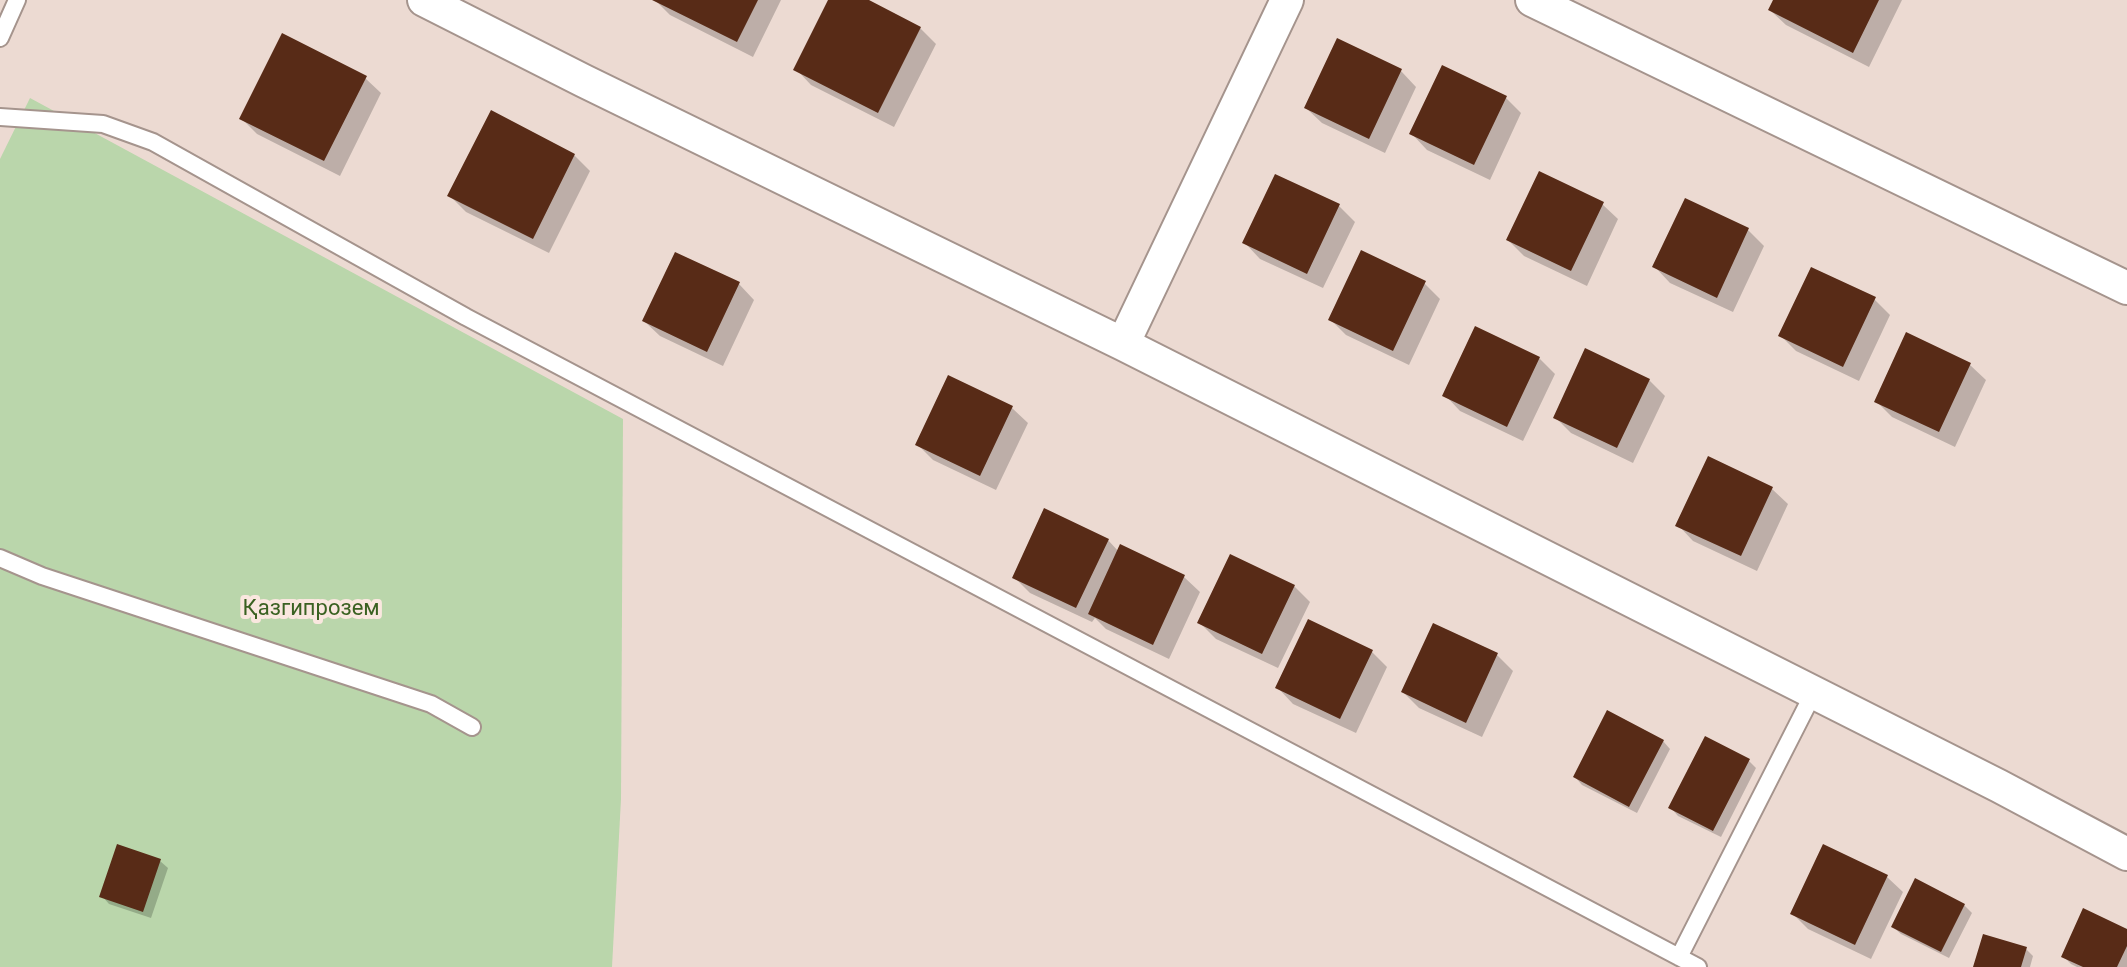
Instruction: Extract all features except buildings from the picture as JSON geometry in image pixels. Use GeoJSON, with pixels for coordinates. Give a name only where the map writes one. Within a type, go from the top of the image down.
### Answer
{"type":"FeatureCollection","features":[{"type":"Feature","properties":{"kind":"street"},"geometry":{"type":"LineString","coordinates":[[424,0],[1123,344],[1814,692],[2127,854]]}},
{"type":"Feature","properties":{"kind":"street"},"geometry":{"type":"LineString","coordinates":[[1123,344],[1287,0]]}},
{"type":"Feature","properties":{"kind":"street"},"geometry":{"type":"LineString","coordinates":[[1532,0],[2127,288]]}},
{"type":"Feature","properties":{"kind":"lane"},"geometry":{"type":"LineString","coordinates":[[0,38],[17,0]]}},
{"type":"Feature","properties":{"kind":"lane"},"geometry":{"type":"LineString","coordinates":[[0,117],[103,124],[153,142],[466,317],[1698,967]]}},
{"type":"Feature","properties":{"kind":"lane"},"geometry":{"type":"LineString","coordinates":[[0,558],[42,576],[431,704],[472,727]]}},
{"type":"Feature","properties":{"kind":"lane"},"geometry":{"type":"LineString","coordinates":[[1679,957],[1814,692]]}},
{"type":"Feature","properties":{"kind":"green space","name":"Қазгипрозем"},"geometry":{"type":"Polygon","coordinates":[[[30,98],[623,419],[621,799],[612,967],[0,967],[0,159],[30,98]]]}}]}
